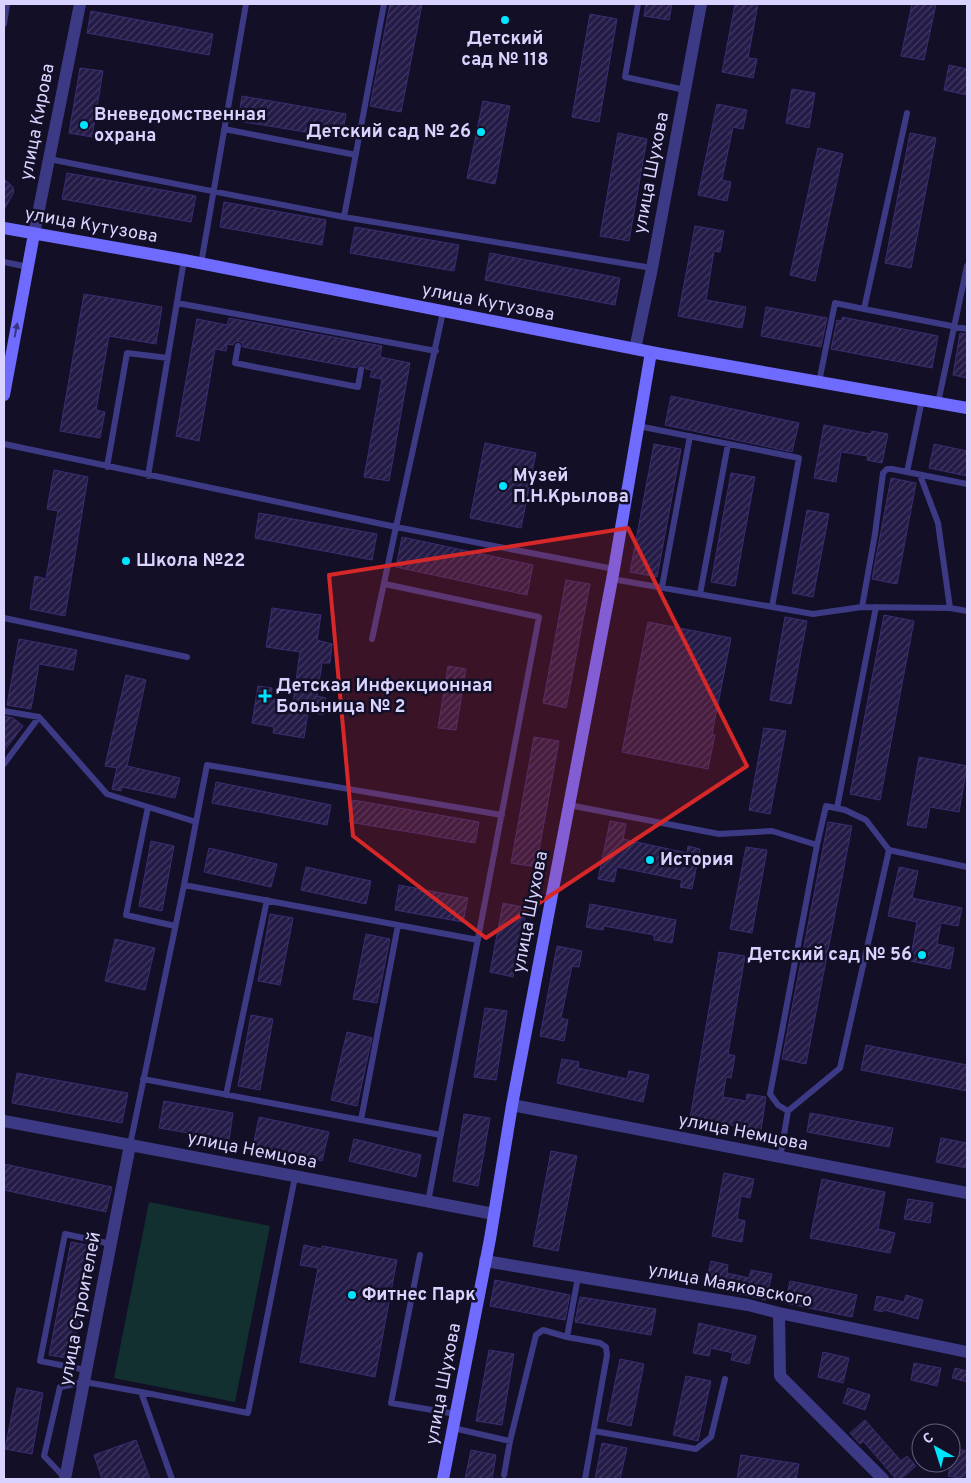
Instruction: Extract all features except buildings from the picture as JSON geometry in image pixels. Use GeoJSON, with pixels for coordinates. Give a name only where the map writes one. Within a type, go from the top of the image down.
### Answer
{"type":"FeatureCollection","features":[{"type":"Feature","properties":{"kind":"main road","name":"улица Кутузова"},"geometry":{"type":"LineString","coordinates":[[4,228],[184,260],[651,352],[967,408]]}},
{"type":"Feature","properties":{"kind":"main road","name":"улица Кирова"},"geometry":{"type":"LineString","coordinates":[[4,395],[34,234]]}},
{"type":"Feature","properties":{"kind":"main road","name":"улица Шухова"},"geometry":{"type":"LineString","coordinates":[[443,1479],[486,1261],[512,1105],[613,574],[651,352]]}},
{"type":"Feature","properties":{"kind":"street","name":"улица Кирова"},"geometry":{"type":"LineString","coordinates":[[34,234],[80,4]]}},
{"type":"Feature","properties":{"kind":"street","name":"улица Шухова"},"geometry":{"type":"LineString","coordinates":[[635,349],[701,4]]}},
{"type":"Feature","properties":{"kind":"street","name":"улица Немцова"},"geometry":{"type":"LineString","coordinates":[[512,1105],[967,1193]]}},
{"type":"Feature","properties":{"kind":"street","name":"улица Немцова"},"geometry":{"type":"LineString","coordinates":[[4,1121],[494,1214]]}},
{"type":"Feature","properties":{"kind":"street","name":"улица Строителей"},"geometry":{"type":"LineString","coordinates":[[65,1479],[130,1145]]}},
{"type":"Feature","properties":{"kind":"street","name":"улица Маяковского"},"geometry":{"type":"LineString","coordinates":[[486,1261],[748,1305],[967,1352]]}},
{"type":"Feature","properties":{"kind":"street"},"geometry":{"type":"LineString","coordinates":[[779,1313],[780,1376],[883,1479]]}},
{"type":"Feature","properties":{"kind":"lane"},"geometry":{"type":"LineString","coordinates":[[4,24],[7,4]]}},
{"type":"Feature","properties":{"kind":"lane"},"geometry":{"type":"LineString","coordinates":[[201,264],[246,4]]}},
{"type":"Feature","properties":{"kind":"lane"},"geometry":{"type":"LineString","coordinates":[[344,217],[384,4]]}},
{"type":"Feature","properties":{"kind":"lane"},"geometry":{"type":"LineString","coordinates":[[638,4],[625,78],[686,90]]}},
{"type":"Feature","properties":{"kind":"lane"},"geometry":{"type":"LineString","coordinates":[[864,309],[907,113]]}},
{"type":"Feature","properties":{"kind":"lane"},"geometry":{"type":"LineString","coordinates":[[224,130],[356,155]]}},
{"type":"Feature","properties":{"kind":"lane"},"geometry":{"type":"LineString","coordinates":[[49,159],[344,217],[652,268]]}},
{"type":"Feature","properties":{"kind":"lane"},"geometry":{"type":"LineString","coordinates":[[148,476],[184,260]]}},
{"type":"Feature","properties":{"kind":"lane"},"geometry":{"type":"LineString","coordinates":[[4,262],[28,267]]}},
{"type":"Feature","properties":{"kind":"lane"},"geometry":{"type":"LineString","coordinates":[[938,403],[967,266]]}},
{"type":"Feature","properties":{"kind":"lane"},"geometry":{"type":"LineString","coordinates":[[177,303],[243,318],[436,352]]}},
{"type":"Feature","properties":{"kind":"lane"},"geometry":{"type":"LineString","coordinates":[[820,382],[835,303],[967,329]]}},
{"type":"Feature","properties":{"kind":"lane"},"geometry":{"type":"LineString","coordinates":[[372,639],[436,352],[443,312]]}},
{"type":"Feature","properties":{"kind":"lane"},"geometry":{"type":"LineString","coordinates":[[238,346],[236,363],[358,387],[361,368]]}},
{"type":"Feature","properties":{"kind":"lane"},"geometry":{"type":"LineString","coordinates":[[107,467],[127,353],[168,358]]}},
{"type":"Feature","properties":{"kind":"lane"},"geometry":{"type":"LineString","coordinates":[[907,472],[922,400]]}},
{"type":"Feature","properties":{"kind":"lane"},"geometry":{"type":"LineString","coordinates":[[638,426],[799,458],[772,607]]}},
{"type":"Feature","properties":{"kind":"lane"},"geometry":{"type":"LineString","coordinates":[[662,587],[690,436]]}},
{"type":"Feature","properties":{"kind":"lane"},"geometry":{"type":"LineString","coordinates":[[4,444],[613,574],[662,587],[772,607],[813,614],[862,607],[950,608],[967,610]]}},
{"type":"Feature","properties":{"kind":"lane"},"geometry":{"type":"LineString","coordinates":[[700,594],[728,444]]}},
{"type":"Feature","properties":{"kind":"lane"},"geometry":{"type":"LineString","coordinates":[[862,607],[875,534],[883,473],[887,469],[892,469],[967,484]]}},
{"type":"Feature","properties":{"kind":"lane"},"geometry":{"type":"LineString","coordinates":[[920,475],[938,523],[950,608]]}},
{"type":"Feature","properties":{"kind":"lane"},"geometry":{"type":"LineString","coordinates":[[385,584],[539,617],[428,1202]]}},
{"type":"Feature","properties":{"kind":"lane"},"geometry":{"type":"LineString","coordinates":[[837,808],[876,607]]}},
{"type":"Feature","properties":{"kind":"lane"},"geometry":{"type":"LineString","coordinates":[[4,618],[187,657]]}},
{"type":"Feature","properties":{"kind":"lane"},"geometry":{"type":"LineString","coordinates":[[4,711],[39,717],[107,794],[196,822]]}},
{"type":"Feature","properties":{"kind":"lane"},"geometry":{"type":"LineString","coordinates":[[4,764],[39,717]]}},
{"type":"Feature","properties":{"kind":"lane"},"geometry":{"type":"LineString","coordinates":[[130,1145],[207,765],[502,815]]}},
{"type":"Feature","properties":{"kind":"lane"},"geometry":{"type":"LineString","coordinates":[[569,805],[720,834],[772,832],[817,845]]}},
{"type":"Feature","properties":{"kind":"lane"},"geometry":{"type":"LineString","coordinates":[[788,1111],[778,1106],[770,1094],[826,806],[837,808],[866,820],[889,850],[967,867]]}},
{"type":"Feature","properties":{"kind":"lane"},"geometry":{"type":"LineString","coordinates":[[148,807],[126,915],[175,926]]}},
{"type":"Feature","properties":{"kind":"lane"},"geometry":{"type":"LineString","coordinates":[[780,1158],[788,1111],[840,1068],[889,850]]}},
{"type":"Feature","properties":{"kind":"lane"},"geometry":{"type":"LineString","coordinates":[[184,885],[478,940]]}},
{"type":"Feature","properties":{"kind":"lane"},"geometry":{"type":"LineString","coordinates":[[226,1095],[267,900]]}},
{"type":"Feature","properties":{"kind":"lane"},"geometry":{"type":"LineString","coordinates":[[361,1120],[398,925]]}},
{"type":"Feature","properties":{"kind":"lane"},"geometry":{"type":"LineString","coordinates":[[144,1079],[441,1135]]}},
{"type":"Feature","properties":{"kind":"lane"},"geometry":{"type":"LineString","coordinates":[[111,1244],[65,1234],[40,1361],[141,1392],[248,1413],[295,1177]]}},
{"type":"Feature","properties":{"kind":"lane"},"geometry":{"type":"LineString","coordinates":[[420,1255],[391,1403],[456,1414]]}},
{"type":"Feature","properties":{"kind":"lane"},"geometry":{"type":"LineString","coordinates":[[567,1337],[578,1276]]}},
{"type":"Feature","properties":{"kind":"lane"},"geometry":{"type":"LineString","coordinates":[[504,1475],[510,1441],[536,1336],[543,1330],[600,1343],[606,1347],[607,1355],[585,1479]]}},
{"type":"Feature","properties":{"kind":"lane"},"geometry":{"type":"LineString","coordinates":[[65,1479],[44,1456],[60,1387],[86,1376]]}},
{"type":"Feature","properties":{"kind":"lane"},"geometry":{"type":"LineString","coordinates":[[594,1431],[696,1449],[711,1437],[725,1379]]}},
{"type":"Feature","properties":{"kind":"lane"},"geometry":{"type":"LineString","coordinates":[[141,1392],[172,1479]]}},
{"type":"Feature","properties":{"kind":"lane"},"geometry":{"type":"LineString","coordinates":[[454,1428],[510,1441]]}},
{"type":"Feature","properties":{"kind":"highlighted area"},"geometry":{"type":"Polygon","coordinates":[[[628,528],[747,766],[486,938],[353,836],[329,575],[628,528]]]}},
{"type":"Feature","properties":{"kind":"green space"},"geometry":{"type":"Polygon","coordinates":[[[149,1202],[270,1226],[235,1402],[114,1378],[149,1202]]]}},
{"type":"Feature","properties":{"kind":"place","name":"Детский сад № 118"},"geometry":{"type":"Point","coordinates":[505,20]}},
{"type":"Feature","properties":{"kind":"place","name":"Вневедомственная охрана"},"geometry":{"type":"Point","coordinates":[84,125]}},
{"type":"Feature","properties":{"kind":"place","name":"Детский сад № 26"},"geometry":{"type":"Point","coordinates":[481,132]}},
{"type":"Feature","properties":{"kind":"place","name":"Музей П.Н.Крылова"},"geometry":{"type":"Point","coordinates":[503,486]}},
{"type":"Feature","properties":{"kind":"place","name":"Школа №22"},"geometry":{"type":"Point","coordinates":[126,561]}},
{"type":"Feature","properties":{"kind":"place","name":"Детская Инфекционная Больница № 2"},"geometry":{"type":"Point","coordinates":[265,696]}},
{"type":"Feature","properties":{"kind":"place","name":"История"},"geometry":{"type":"Point","coordinates":[650,860]}},
{"type":"Feature","properties":{"kind":"place","name":"Детский сад № 56"},"geometry":{"type":"Point","coordinates":[922,955]}},
{"type":"Feature","properties":{"kind":"place","name":"Фитнес Парк"},"geometry":{"type":"Point","coordinates":[352,1295]}}]}
